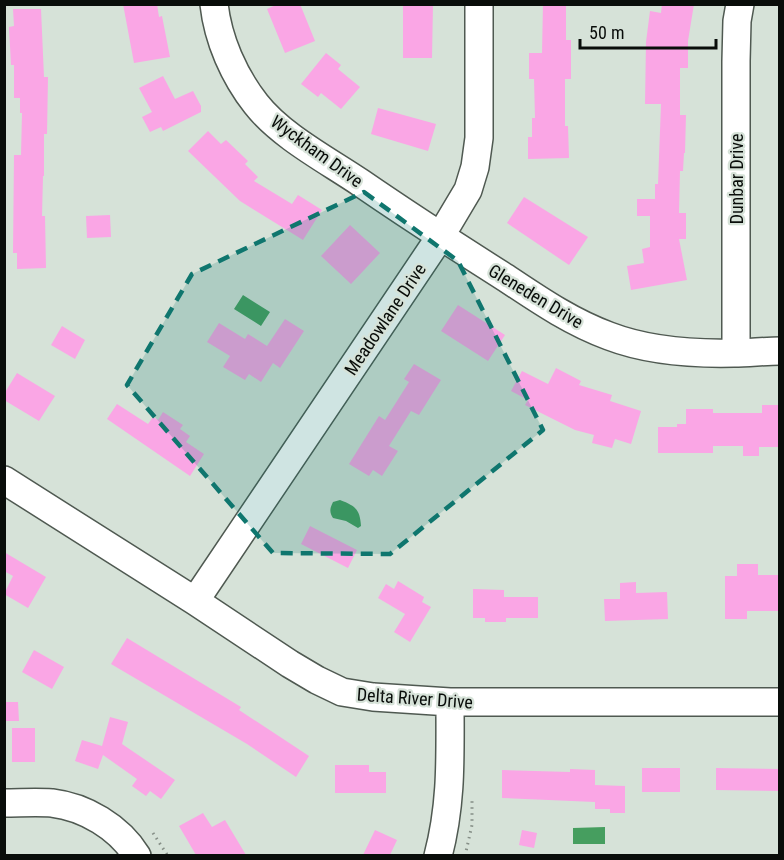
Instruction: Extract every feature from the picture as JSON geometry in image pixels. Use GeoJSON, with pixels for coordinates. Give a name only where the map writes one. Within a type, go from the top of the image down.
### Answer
{"type":"FeatureCollection","features":[{"type":"Feature","properties":{"kind":"street","name":"Wyckham Drive"},"geometry":{"type":"LineString","coordinates":[[214,4],[226,50],[238,77],[257,105],[280,128],[440,237]]}},
{"type":"Feature","properties":{"kind":"street","name":"Meadowlane Drive"},"geometry":{"type":"LineString","coordinates":[[195,600],[440,237],[468,190],[475,167],[479,138],[479,4]]}},
{"type":"Feature","properties":{"kind":"street","name":"Dunbar Drive"},"geometry":{"type":"LineString","coordinates":[[736,353],[736,61],[737,21],[740,4]]}},
{"type":"Feature","properties":{"kind":"street","name":"Gleneden Drive"},"geometry":{"type":"LineString","coordinates":[[440,237],[568,319],[609,336],[647,348],[680,352],[780,351]]}},
{"type":"Feature","properties":{"kind":"street","name":"Delta River Drive"},"geometry":{"type":"LineString","coordinates":[[4,480],[195,600],[299,669],[342,692],[373,698],[450,702],[780,702]]}},
{"type":"Feature","properties":{"kind":"street"},"geometry":{"type":"LineString","coordinates":[[438,855],[446,825],[450,786],[450,702]]}},
{"type":"Feature","properties":{"kind":"street"},"geometry":{"type":"LineString","coordinates":[[4,802],[52,803],[77,808],[101,820],[121,836],[137,855]]}},
{"type":"Feature","properties":{"kind":"path"},"geometry":{"type":"LineString","coordinates":[[465,855],[472,825],[472,794]]}},
{"type":"Feature","properties":{"kind":"path"},"geometry":{"type":"LineString","coordinates":[[153,833],[168,855]]}},
{"type":"Feature","properties":{"kind":"highlighted area"},"geometry":{"type":"Polygon","coordinates":[[[364,192],[458,261],[543,430],[390,554],[273,553],[127,385],[192,274],[364,192]]]}},
{"type":"Feature","properties":{"kind":"shaded area"},"geometry":{"type":"Polygon","coordinates":[[[243,295],[270,312],[261,326],[234,309],[243,295]]]}},
{"type":"Feature","properties":{"kind":"shaded area"},"geometry":{"type":"Polygon","coordinates":[[[340,500],[356,509],[360,516],[361,526],[358,528],[346,521],[333,518],[330,512],[331,506],[333,502],[340,500]]]}},
{"type":"Feature","properties":{"kind":"shaded area"},"geometry":{"type":"Polygon","coordinates":[[[605,827],[605,844],[573,844],[573,828],[605,827]]]}},
{"type":"Feature","properties":{"kind":"building"},"geometry":{"type":"Polygon","coordinates":[[[123,4],[157,4],[159,17],[162,16],[170,57],[134,63],[123,4]]]}},
{"type":"Feature","properties":{"kind":"building"},"geometry":{"type":"Polygon","coordinates":[[[278,4],[300,4],[315,41],[285,53],[267,9],[278,4]]]}},
{"type":"Feature","properties":{"kind":"building"},"geometry":{"type":"Polygon","coordinates":[[[403,4],[433,4],[432,58],[403,58],[403,4]]]}},
{"type":"Feature","properties":{"kind":"building"},"geometry":{"type":"Polygon","coordinates":[[[543,4],[566,4],[566,40],[571,40],[571,79],[565,79],[565,126],[568,126],[569,158],[528,159],[528,137],[532,137],[532,118],[535,118],[534,79],[529,79],[529,53],[542,53],[543,4]]]}},
{"type":"Feature","properties":{"kind":"building"},"geometry":{"type":"Polygon","coordinates":[[[662,4],[694,4],[688,41],[688,68],[680,68],[680,115],[686,115],[685,153],[683,171],[680,171],[679,213],[686,213],[686,239],[679,239],[687,280],[631,290],[627,266],[644,263],[642,249],[650,247],[650,216],[637,216],[637,199],[655,199],[655,184],[658,184],[661,104],[645,104],[646,42],[650,11],[661,13],[662,4]]]}},
{"type":"Feature","properties":{"kind":"building"},"geometry":{"type":"Polygon","coordinates":[[[13,9],[41,9],[44,77],[48,77],[42,216],[45,216],[46,268],[17,269],[17,253],[13,253],[14,155],[21,155],[22,113],[20,113],[20,98],[14,98],[14,65],[11,65],[9,27],[14,26],[13,9]]]}},
{"type":"Feature","properties":{"kind":"building"},"geometry":{"type":"Polygon","coordinates":[[[326,53],[341,65],[338,69],[360,87],[341,109],[321,93],[318,97],[301,84],[326,53]]]}},
{"type":"Feature","properties":{"kind":"building"},"geometry":{"type":"Polygon","coordinates":[[[163,76],[175,99],[193,91],[201,106],[201,112],[163,131],[161,127],[150,132],[142,117],[152,112],[139,88],[163,76]]]}},
{"type":"Feature","properties":{"kind":"building"},"geometry":{"type":"Polygon","coordinates":[[[378,108],[436,124],[428,151],[371,134],[378,108]]]}},
{"type":"Feature","properties":{"kind":"building"},"geometry":{"type":"Polygon","coordinates":[[[208,131],[221,144],[226,140],[248,161],[245,164],[258,177],[254,181],[292,204],[298,195],[322,210],[303,240],[240,201],[188,151],[208,131]]]}},
{"type":"Feature","properties":{"kind":"building"},"geometry":{"type":"Polygon","coordinates":[[[524,197],[588,237],[569,265],[507,223],[524,197]]]}},
{"type":"Feature","properties":{"kind":"building"},"geometry":{"type":"Polygon","coordinates":[[[110,215],[111,237],[87,238],[86,216],[110,215]]]}},
{"type":"Feature","properties":{"kind":"building"},"geometry":{"type":"Polygon","coordinates":[[[350,225],[380,253],[351,284],[321,256],[350,225]]]}},
{"type":"Feature","properties":{"kind":"building"},"geometry":{"type":"Polygon","coordinates":[[[458,305],[505,335],[488,361],[441,331],[458,305]]]}},
{"type":"Feature","properties":{"kind":"building"},"geometry":{"type":"Polygon","coordinates":[[[285,319],[304,331],[280,368],[273,363],[261,382],[249,374],[245,380],[223,367],[230,356],[207,342],[219,323],[245,339],[248,334],[267,346],[285,319]]]}},
{"type":"Feature","properties":{"kind":"building"},"geometry":{"type":"Polygon","coordinates":[[[62,326],[85,340],[75,359],[51,345],[62,326]]]}},
{"type":"Feature","properties":{"kind":"building"},"geometry":{"type":"Polygon","coordinates":[[[414,364],[441,380],[419,415],[411,411],[389,446],[398,451],[382,476],[373,470],[369,476],[349,464],[379,416],[385,420],[409,382],[404,379],[414,364]]]}},
{"type":"Feature","properties":{"kind":"building"},"geometry":{"type":"Polygon","coordinates":[[[556,368],[581,381],[579,385],[612,395],[610,401],[641,411],[631,444],[615,439],[612,448],[592,443],[594,435],[575,430],[525,405],[528,400],[511,391],[522,371],[548,384],[556,368]]]}},
{"type":"Feature","properties":{"kind":"building"},"geometry":{"type":"Polygon","coordinates":[[[17,373],[55,396],[39,421],[4,400],[4,394],[17,373]]]}},
{"type":"Feature","properties":{"kind":"building"},"geometry":{"type":"Polygon","coordinates":[[[117,404],[148,424],[153,417],[158,420],[163,412],[183,425],[180,429],[190,436],[186,442],[204,454],[190,476],[107,419],[117,404]]]}},
{"type":"Feature","properties":{"kind":"building"},"geometry":{"type":"Polygon","coordinates":[[[762,405],[780,405],[780,447],[759,447],[759,456],[743,456],[743,446],[713,446],[713,453],[658,453],[658,427],[677,427],[677,424],[686,424],[686,409],[713,409],[713,413],[762,413],[762,405]]]}},
{"type":"Feature","properties":{"kind":"building"},"geometry":{"type":"Polygon","coordinates":[[[310,526],[357,550],[348,568],[301,544],[310,526]]]}},
{"type":"Feature","properties":{"kind":"building"},"geometry":{"type":"Polygon","coordinates":[[[4,552],[46,577],[28,608],[4,594],[13,576],[4,571],[4,552]]]}},
{"type":"Feature","properties":{"kind":"building"},"geometry":{"type":"Polygon","coordinates":[[[737,564],[758,564],[758,575],[780,575],[780,611],[747,611],[747,619],[725,619],[725,576],[737,576],[737,564]]]}},
{"type":"Feature","properties":{"kind":"building"},"geometry":{"type":"Polygon","coordinates":[[[398,581],[424,597],[422,602],[431,607],[410,642],[394,632],[405,614],[378,598],[386,584],[394,589],[398,581]]]}},
{"type":"Feature","properties":{"kind":"building"},"geometry":{"type":"Polygon","coordinates":[[[636,582],[636,593],[667,592],[668,619],[605,621],[604,599],[620,599],[620,583],[636,582]]]}},
{"type":"Feature","properties":{"kind":"building"},"geometry":{"type":"Polygon","coordinates":[[[473,589],[504,590],[504,597],[538,597],[538,618],[506,618],[506,622],[485,622],[485,618],[473,618],[473,589]]]}},
{"type":"Feature","properties":{"kind":"building"},"geometry":{"type":"Polygon","coordinates":[[[127,638],[241,707],[239,710],[309,756],[296,777],[247,744],[111,664],[127,638]]]}},
{"type":"Feature","properties":{"kind":"building"},"geometry":{"type":"Polygon","coordinates":[[[34,650],[64,667],[52,689],[22,672],[34,650]]]}},
{"type":"Feature","properties":{"kind":"building"},"geometry":{"type":"Polygon","coordinates":[[[4,702],[18,702],[19,721],[4,721],[4,702]]]}},
{"type":"Feature","properties":{"kind":"building"},"geometry":{"type":"Polygon","coordinates":[[[110,717],[128,722],[122,744],[175,780],[161,799],[150,791],[146,796],[132,786],[137,779],[103,755],[98,769],[75,761],[82,740],[102,746],[110,717]]]}},
{"type":"Feature","properties":{"kind":"building"},"geometry":{"type":"Polygon","coordinates":[[[12,728],[35,728],[35,762],[12,762],[12,728]]]}},
{"type":"Feature","properties":{"kind":"building"},"geometry":{"type":"Polygon","coordinates":[[[335,765],[369,765],[369,772],[386,772],[386,793],[335,793],[335,765]]]}},
{"type":"Feature","properties":{"kind":"building"},"geometry":{"type":"Polygon","coordinates":[[[642,768],[680,768],[680,792],[642,792],[642,768]]]}},
{"type":"Feature","properties":{"kind":"building"},"geometry":{"type":"Polygon","coordinates":[[[716,768],[780,769],[780,791],[716,790],[716,768]]]}},
{"type":"Feature","properties":{"kind":"building"},"geometry":{"type":"Polygon","coordinates":[[[570,769],[595,770],[595,785],[625,786],[625,813],[610,813],[610,809],[595,809],[595,802],[502,798],[502,770],[570,772],[570,769]]]}},
{"type":"Feature","properties":{"kind":"building"},"geometry":{"type":"Polygon","coordinates":[[[203,813],[212,827],[225,820],[246,855],[196,855],[179,826],[203,813]]]}},
{"type":"Feature","properties":{"kind":"building"},"geometry":{"type":"Polygon","coordinates":[[[375,830],[397,840],[390,855],[363,855],[375,830]]]}},
{"type":"Feature","properties":{"kind":"building"},"geometry":{"type":"Polygon","coordinates":[[[522,830],[537,833],[534,848],[519,845],[522,830]]]}}]}
